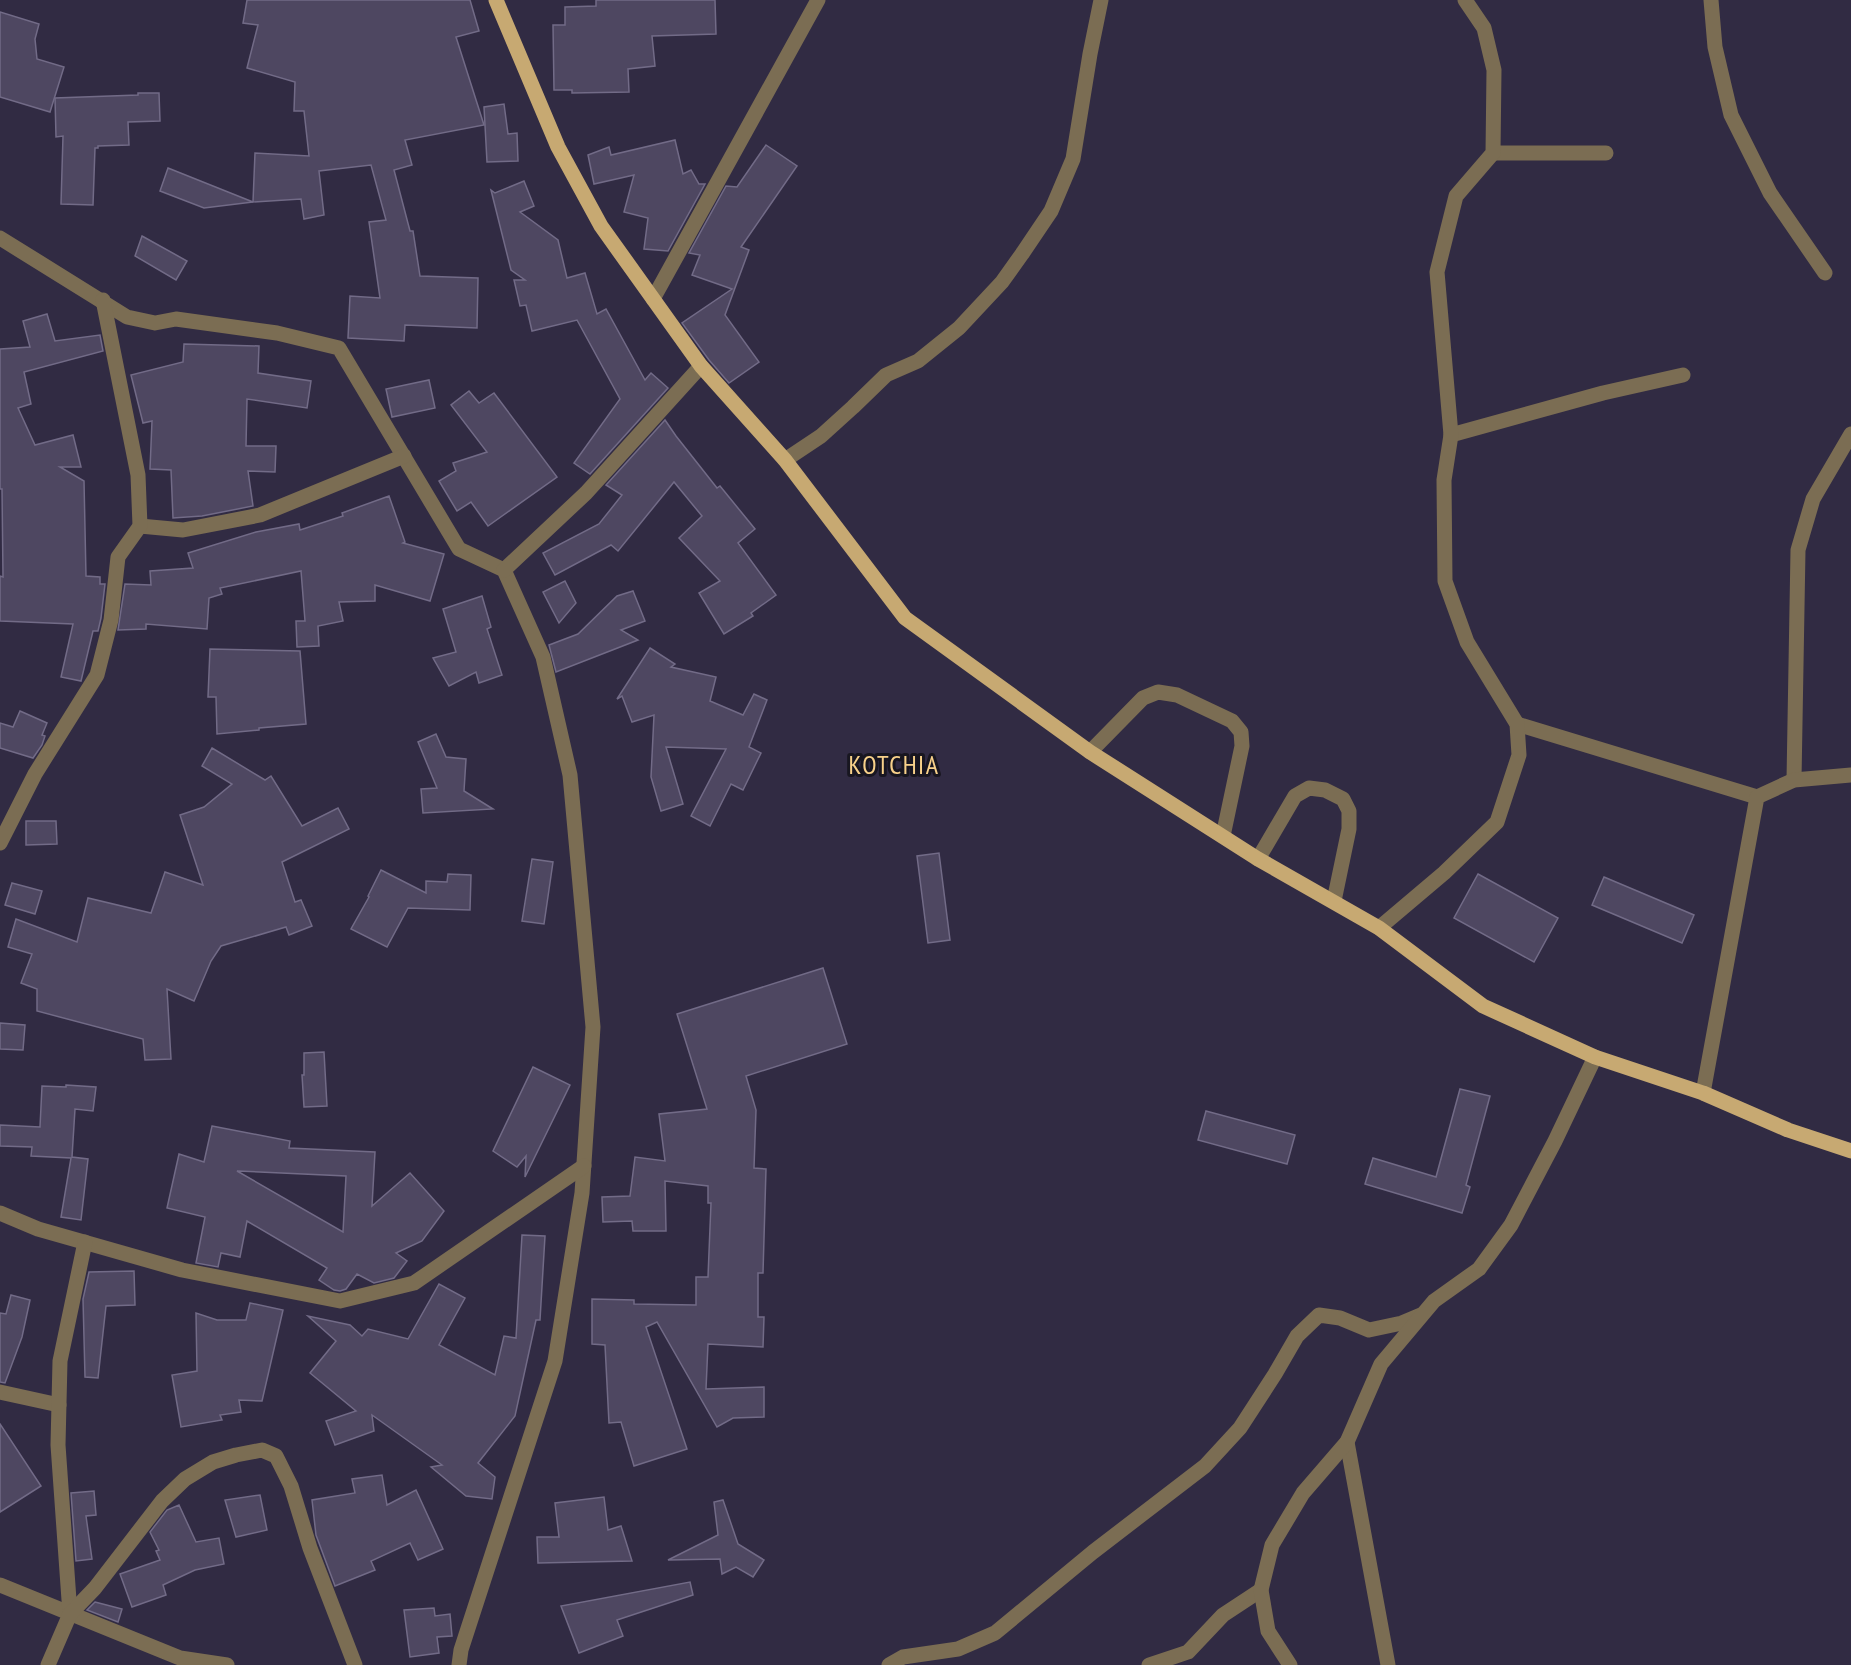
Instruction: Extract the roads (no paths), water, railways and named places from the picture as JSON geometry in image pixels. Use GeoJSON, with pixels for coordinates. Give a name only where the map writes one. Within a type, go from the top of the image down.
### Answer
{"type":"FeatureCollection","features":[{"type":"Feature","properties":{"kind":"main road"},"geometry":{"type":"LineString","coordinates":[[496,0],[558,147],[602,226],[701,366],[786,460],[905,618],[1090,752],[1258,859],[1379,928],[1483,1006],[1595,1057],[1703,1093],[1788,1130],[1851,1151]]}},
{"type":"Feature","properties":{"kind":"street"},"geometry":{"type":"LineString","coordinates":[[653,299],[818,0]]}},
{"type":"Feature","properties":{"kind":"street"},"geometry":{"type":"LineString","coordinates":[[786,460],[820,436],[885,375],[918,361],[959,328],[1002,282],[1022,254],[1051,211],[1073,159],[1101,0]]}},
{"type":"Feature","properties":{"kind":"street"},"geometry":{"type":"LineString","coordinates":[[1379,928],[1444,873],[1497,822],[1520,755],[1517,724],[1467,642],[1445,580],[1444,480],[1451,435],[1437,272],[1456,196],[1493,153],[1494,70],[1484,28],[1465,0]]}},
{"type":"Feature","properties":{"kind":"street"},"geometry":{"type":"LineString","coordinates":[[1712,0],[1715,47],[1731,115],[1770,193],[1825,273]]}},
{"type":"Feature","properties":{"kind":"street"},"geometry":{"type":"LineString","coordinates":[[1493,153],[1606,153]]}},
{"type":"Feature","properties":{"kind":"street"},"geometry":{"type":"LineString","coordinates":[[0,238],[127,317],[154,323],[176,319],[277,333],[339,348],[459,549],[504,570],[543,657],[570,775],[593,1027],[582,1193],[555,1360],[461,1650],[459,1665]]}},
{"type":"Feature","properties":{"kind":"street"},"geometry":{"type":"LineString","coordinates":[[0,843],[35,774],[96,675],[111,620],[118,556],[140,526],[138,475],[103,300]]}},
{"type":"Feature","properties":{"kind":"street"},"geometry":{"type":"LineString","coordinates":[[504,570],[586,493],[701,366]]}},
{"type":"Feature","properties":{"kind":"street"},"geometry":{"type":"LineString","coordinates":[[1451,435],[1603,393],[1683,375]]}},
{"type":"Feature","properties":{"kind":"street"},"geometry":{"type":"LineString","coordinates":[[1794,780],[1798,550],[1813,499],[1851,434]]}},
{"type":"Feature","properties":{"kind":"street"},"geometry":{"type":"LineString","coordinates":[[140,526],[183,530],[260,514],[404,456]]}},
{"type":"Feature","properties":{"kind":"street"},"geometry":{"type":"LineString","coordinates":[[1090,752],[1143,698],[1158,692],[1177,695],[1232,721],[1241,732],[1242,746],[1223,836]]}},
{"type":"Feature","properties":{"kind":"street"},"geometry":{"type":"LineString","coordinates":[[1517,724],[1757,797],[1794,780],[1851,775]]}},
{"type":"Feature","properties":{"kind":"street"},"geometry":{"type":"LineString","coordinates":[[1258,859],[1295,796],[1309,788],[1325,790],[1343,799],[1349,811],[1349,829],[1334,901]]}},
{"type":"Feature","properties":{"kind":"street"},"geometry":{"type":"LineString","coordinates":[[1703,1093],[1757,797]]}},
{"type":"Feature","properties":{"kind":"street"},"geometry":{"type":"LineString","coordinates":[[1290,1665],[1268,1631],[1261,1590],[1272,1545],[1303,1493],[1347,1442],[1381,1365],[1434,1301],[1479,1269],[1511,1225],[1595,1057]]}},
{"type":"Feature","properties":{"kind":"street"},"geometry":{"type":"LineString","coordinates":[[0,1213],[38,1228],[182,1270],[340,1301],[414,1283],[584,1166]]}},
{"type":"Feature","properties":{"kind":"street"},"geometry":{"type":"LineString","coordinates":[[70,1614],[58,1445],[60,1361],[85,1242]]}},
{"type":"Feature","properties":{"kind":"street"},"geometry":{"type":"LineString","coordinates":[[889,1665],[903,1657],[958,1649],[995,1632],[1092,1552],[1205,1466],[1240,1428],[1297,1336],[1319,1315],[1340,1318],[1369,1330],[1402,1323],[1422,1315]]}},
{"type":"Feature","properties":{"kind":"street"},"geometry":{"type":"LineString","coordinates":[[0,1392],[59,1405]]}},
{"type":"Feature","properties":{"kind":"street"},"geometry":{"type":"LineString","coordinates":[[1347,1442],[1388,1665]]}},
{"type":"Feature","properties":{"kind":"street"},"geometry":{"type":"LineString","coordinates":[[48,1665],[70,1614],[95,1588],[162,1501],[185,1479],[213,1462],[262,1450],[276,1456],[291,1486],[310,1548],[355,1665]]}},
{"type":"Feature","properties":{"kind":"street"},"geometry":{"type":"LineString","coordinates":[[0,1585],[180,1658],[227,1665]]}},
{"type":"Feature","properties":{"kind":"street"},"geometry":{"type":"LineString","coordinates":[[1149,1665],[1188,1652],[1223,1615],[1261,1590]]}},
{"type":"Feature","properties":{"kind":"district","name":"KOTCHIA"},"geometry":{"type":"Point","coordinates":[894,765]}}]}
